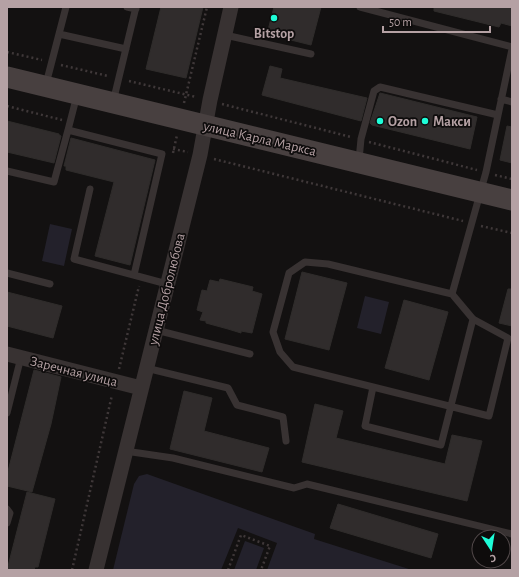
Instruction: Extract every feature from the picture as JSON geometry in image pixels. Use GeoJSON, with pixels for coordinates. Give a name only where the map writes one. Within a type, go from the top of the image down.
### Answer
{"type":"FeatureCollection","features":[{"type":"Feature","properties":{"kind":"street","name":"улица Добролюбова"},"geometry":{"type":"LineString","coordinates":[[96,570],[200,155],[210,100],[231,7]]}},
{"type":"Feature","properties":{"kind":"street","name":"улица Карла Маркса"},"geometry":{"type":"LineString","coordinates":[[7,77],[358,162],[483,182],[512,200]]}},
{"type":"Feature","properties":{"kind":"street","name":"Заречная улица"},"geometry":{"type":"LineString","coordinates":[[14,355],[141,388]]}},
{"type":"Feature","properties":{"kind":"lane"},"geometry":{"type":"LineString","coordinates":[[46,86],[66,7]]}},
{"type":"Feature","properties":{"kind":"lane"},"geometry":{"type":"LineString","coordinates":[[113,103],[136,8],[127,7]]}},
{"type":"Feature","properties":{"kind":"lane"},"geometry":{"type":"LineString","coordinates":[[360,7],[512,48],[483,182],[452,294]]}},
{"type":"Feature","properties":{"kind":"lane"},"geometry":{"type":"LineString","coordinates":[[59,34],[126,49]]}},
{"type":"Feature","properties":{"kind":"lane"},"geometry":{"type":"LineString","coordinates":[[225,36],[311,54]]}},
{"type":"Feature","properties":{"kind":"lane"},"geometry":{"type":"LineString","coordinates":[[358,162],[361,139],[374,90],[380,87],[498,115]]}},
{"type":"Feature","properties":{"kind":"lane"},"geometry":{"type":"LineString","coordinates":[[7,171],[54,182],[77,94]]}},
{"type":"Feature","properties":{"kind":"lane"},"geometry":{"type":"LineString","coordinates":[[501,100],[512,102]]}},
{"type":"Feature","properties":{"kind":"lane"},"geometry":{"type":"LineString","coordinates":[[68,130],[162,154],[134,275]]}},
{"type":"Feature","properties":{"kind":"lane"},"geometry":{"type":"LineString","coordinates":[[90,189],[74,259],[167,284]]}},
{"type":"Feature","properties":{"kind":"lane"},"geometry":{"type":"LineString","coordinates":[[305,262],[328,264],[452,294],[473,319],[508,338],[489,416],[293,367],[280,352],[273,332],[289,273],[305,262]]}},
{"type":"Feature","properties":{"kind":"lane"},"geometry":{"type":"LineString","coordinates":[[7,273],[50,284]]}},
{"type":"Feature","properties":{"kind":"lane"},"geometry":{"type":"LineString","coordinates":[[373,388],[365,426],[441,444],[473,319]]}},
{"type":"Feature","properties":{"kind":"lane"},"geometry":{"type":"LineString","coordinates":[[156,330],[250,354]]}},
{"type":"Feature","properties":{"kind":"lane"},"geometry":{"type":"LineString","coordinates":[[7,413],[14,355]]}},
{"type":"Feature","properties":{"kind":"lane"},"geometry":{"type":"LineString","coordinates":[[146,368],[228,388],[237,405],[283,417],[286,441]]}},
{"type":"Feature","properties":{"kind":"lane"},"geometry":{"type":"LineString","coordinates":[[125,451],[173,458],[294,488],[307,484],[512,534]]}},
{"type":"Feature","properties":{"kind":"lane"},"geometry":{"type":"LineString","coordinates":[[7,509],[10,513],[7,523]]}},
{"type":"Feature","properties":{"kind":"path"},"geometry":{"type":"LineString","coordinates":[[7,52],[210,100],[361,139],[483,182],[512,179]]}},
{"type":"Feature","properties":{"kind":"path"},"geometry":{"type":"LineString","coordinates":[[7,106],[70,122]]}},
{"type":"Feature","properties":{"kind":"path"},"geometry":{"type":"LineString","coordinates":[[166,147],[512,234]]}},
{"type":"Feature","properties":{"kind":"path"},"geometry":{"type":"LineString","coordinates":[[228,570],[241,535],[270,546],[261,570]]}},
{"type":"Feature","properties":{"kind":"shaded area"},"geometry":{"type":"Polygon","coordinates":[[[50,224],[72,229],[64,266],[42,261],[50,224]]]}},
{"type":"Feature","properties":{"kind":"shaded area"},"geometry":{"type":"Polygon","coordinates":[[[365,296],[389,302],[381,334],[357,328],[365,296]]]}},
{"type":"Feature","properties":{"kind":"shaded area"},"geometry":{"type":"Polygon","coordinates":[[[147,474],[315,534],[314,539],[412,570],[267,570],[277,543],[238,528],[221,570],[113,570],[134,484],[139,476],[147,474]]]}},
{"type":"Feature","properties":{"kind":"shaded area"},"geometry":{"type":"Polygon","coordinates":[[[245,541],[264,548],[256,570],[234,570],[245,541]]]}},
{"type":"Feature","properties":{"kind":"building"},"geometry":{"type":"Polygon","coordinates":[[[161,7],[203,7],[186,78],[146,69],[161,7]]]}},
{"type":"Feature","properties":{"kind":"building"},"geometry":{"type":"Polygon","coordinates":[[[274,7],[321,7],[311,45],[267,34],[274,7]]]}},
{"type":"Feature","properties":{"kind":"building"},"geometry":{"type":"Polygon","coordinates":[[[434,7],[512,7],[512,26],[501,23],[499,27],[434,11],[434,7]]]}},
{"type":"Feature","properties":{"kind":"building"},"geometry":{"type":"Polygon","coordinates":[[[270,66],[282,69],[280,78],[367,98],[361,121],[262,95],[270,66]]]}},
{"type":"Feature","properties":{"kind":"building","name":"Макси"},"geometry":{"type":"Polygon","coordinates":[[[380,93],[477,117],[470,149],[372,125],[370,123],[380,93]]]}},
{"type":"Feature","properties":{"kind":"building"},"geometry":{"type":"Polygon","coordinates":[[[7,121],[59,134],[61,136],[54,163],[7,152],[7,121]]]}},
{"type":"Feature","properties":{"kind":"building"},"geometry":{"type":"Polygon","coordinates":[[[507,126],[512,127],[512,163],[500,160],[507,126]]]}},
{"type":"Feature","properties":{"kind":"building"},"geometry":{"type":"Polygon","coordinates":[[[71,138],[155,160],[130,265],[95,256],[114,182],[66,170],[66,166],[64,166],[71,138]]]}},
{"type":"Feature","properties":{"kind":"building"},"geometry":{"type":"Polygon","coordinates":[[[302,272],[347,283],[329,350],[285,339],[302,272]]]}},
{"type":"Feature","properties":{"kind":"building"},"geometry":{"type":"Polygon","coordinates":[[[220,279],[253,287],[252,291],[262,294],[252,333],[241,331],[241,333],[200,320],[203,312],[197,310],[202,290],[207,291],[210,280],[219,282],[220,279]]]}},
{"type":"Feature","properties":{"kind":"building"},"geometry":{"type":"Polygon","coordinates":[[[508,289],[512,289],[512,326],[499,323],[508,289]]]}},
{"type":"Feature","properties":{"kind":"building"},"geometry":{"type":"Polygon","coordinates":[[[7,292],[62,306],[53,338],[7,326],[7,292]]]}},
{"type":"Feature","properties":{"kind":"building"},"geometry":{"type":"Polygon","coordinates":[[[404,300],[448,312],[429,380],[385,368],[404,300]]]}},
{"type":"Feature","properties":{"kind":"building"},"geometry":{"type":"Polygon","coordinates":[[[34,370],[61,377],[51,424],[32,492],[7,486],[7,475],[34,370]]]}},
{"type":"Feature","properties":{"kind":"building"},"geometry":{"type":"Polygon","coordinates":[[[184,391],[212,398],[204,431],[269,448],[262,472],[170,449],[184,391]]]}},
{"type":"Feature","properties":{"kind":"building"},"geometry":{"type":"Polygon","coordinates":[[[315,404],[343,411],[336,438],[445,464],[452,435],[482,441],[467,501],[302,462],[315,404]]]}},
{"type":"Feature","properties":{"kind":"building"},"geometry":{"type":"Polygon","coordinates":[[[27,492],[55,499],[38,567],[35,567],[34,570],[7,570],[27,492]]]}},
{"type":"Feature","properties":{"kind":"building"},"geometry":{"type":"Polygon","coordinates":[[[338,504],[438,534],[431,558],[330,528],[338,504]]]}},
{"type":"Feature","properties":{"kind":"place","name":"Bitstop"},"geometry":{"type":"Point","coordinates":[274,18]}},
{"type":"Feature","properties":{"kind":"place","name":"Ozon"},"geometry":{"type":"Point","coordinates":[380,121]}},
{"type":"Feature","properties":{"kind":"place","name":"Макси"},"geometry":{"type":"Point","coordinates":[425,121]}}]}
